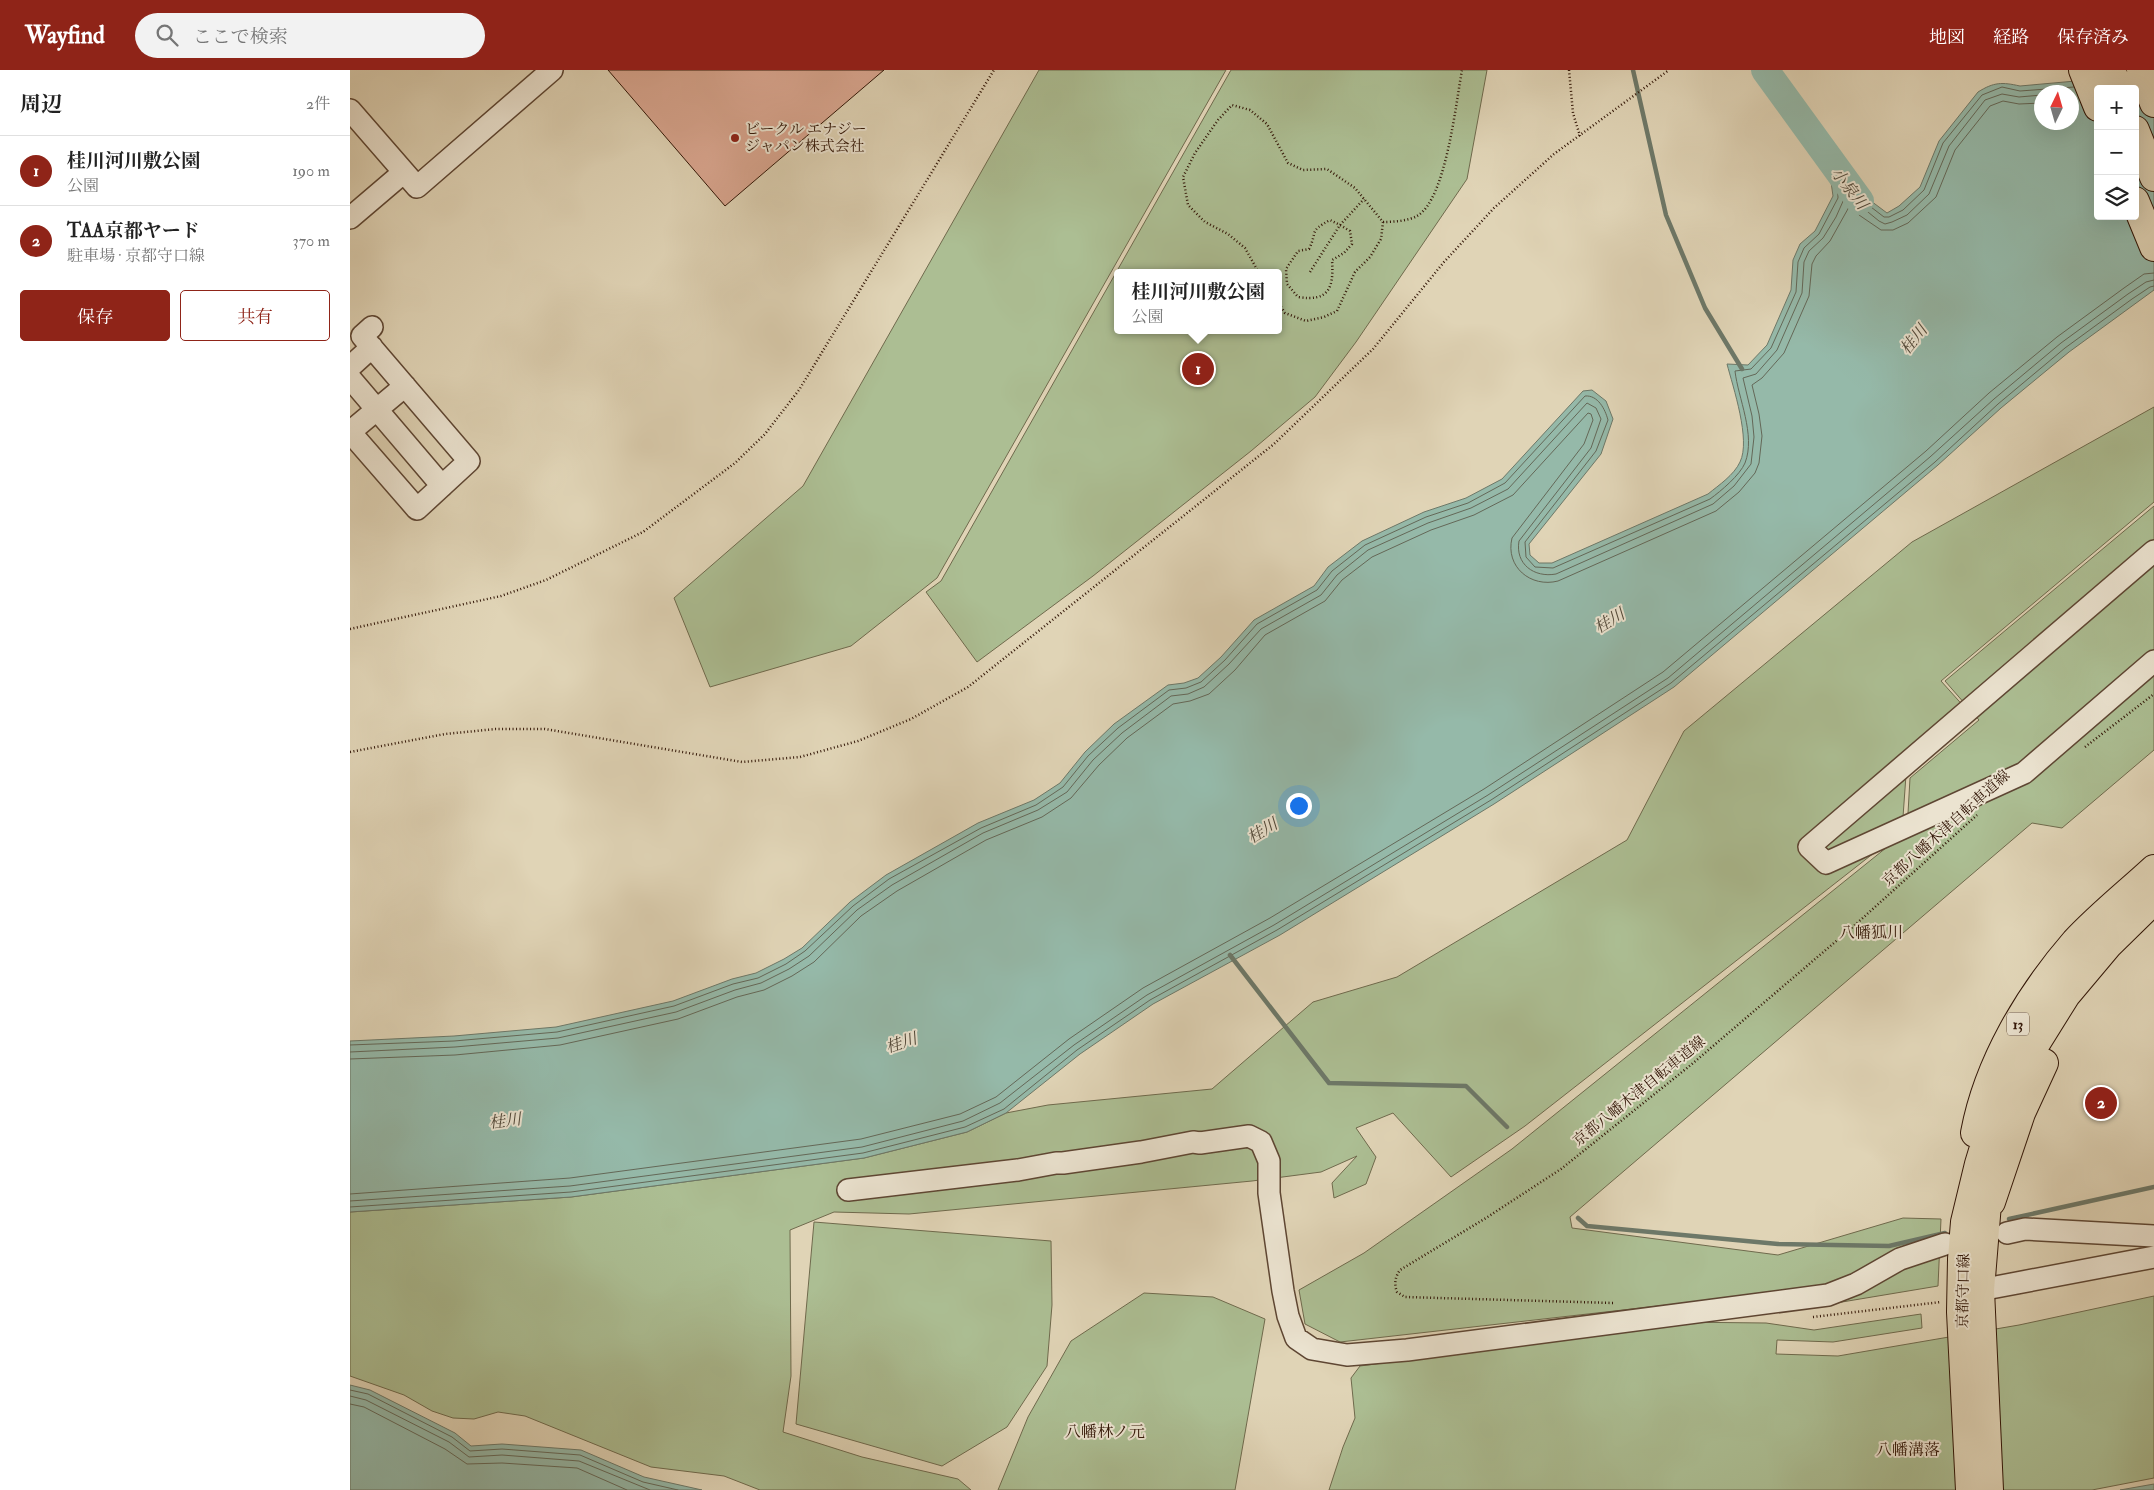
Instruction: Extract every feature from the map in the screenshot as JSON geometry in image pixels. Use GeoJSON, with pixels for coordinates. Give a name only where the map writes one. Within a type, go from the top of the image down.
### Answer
{"type":"FeatureCollection","features":[{"type":"Feature","properties":{"kind":"main road"},"geometry":{"type":"LineString","coordinates":[[2083,70],[2094,97]]}},
{"type":"Feature","properties":{"kind":"main road"},"geometry":{"type":"LineString","coordinates":[[2111,70],[2117,85]]}},
{"type":"Feature","properties":{"kind":"main road"},"geometry":{"type":"LineString","coordinates":[[2141,70],[2154,103]]}},
{"type":"Feature","properties":{"kind":"main road"},"geometry":{"type":"LineString","coordinates":[[2139,140],[2154,177]]}},
{"type":"Feature","properties":{"kind":"main road"},"geometry":{"type":"LineString","coordinates":[[2139,211],[2154,248]]}},
{"type":"Feature","properties":{"kind":"main road","name":"13"},"geometry":{"type":"LineString","coordinates":[[1986,1224],[1969,1168],[1976,1129],[1990,1078],[2010,1038],[2038,992],[2076,942],[2154,870]]}},
{"type":"Feature","properties":{"kind":"main road","name":"京都守口線"},"geometry":{"type":"LineString","coordinates":[[1970,1490],[1966,1303],[1986,1224],[1989,1176],[2000,1135],[2005,1099],[2018,1072],[2066,995],[2108,945],[2154,900]]}},
{"type":"Feature","properties":{"kind":"main road","name":"13"},"geometry":{"type":"LineString","coordinates":[[1986,1224],[2021,1113],[2038,1073],[2075,1010],[2105,972],[2154,923]]}},
{"type":"Feature","properties":{"kind":"main road","name":"京都守口線"},"geometry":{"type":"LineString","coordinates":[[1966,1303],[1989,1490]]}},
{"type":"Feature","properties":{"kind":"lane"},"geometry":{"type":"LineString","coordinates":[[350,110],[418,187],[552,70]]}},
{"type":"Feature","properties":{"kind":"lane"},"geometry":{"type":"LineString","coordinates":[[350,218],[404,172]]}},
{"type":"Feature","properties":{"kind":"lane"},"geometry":{"type":"LineString","coordinates":[[350,367],[372,337],[405,386],[469,461],[417,509],[350,432],[405,386]]}},
{"type":"Feature","properties":{"kind":"lane"},"geometry":{"type":"LineString","coordinates":[[350,378],[442,486]]}},
{"type":"Feature","properties":{"kind":"lane"},"geometry":{"type":"LineString","coordinates":[[2154,551],[1809,847],[1826,863],[2024,773],[2154,661]]}},
{"type":"Feature","properties":{"kind":"lane"},"geometry":{"type":"LineString","coordinates":[[848,1190],[1018,1170],[1141,1152],[1193,1142],[1200,1143],[1249,1136],[1260,1142],[1269,1161],[1269,1193],[1283,1291],[1288,1316],[1296,1338],[1312,1350],[1347,1354],[1406,1350],[1828,1295],[1856,1284],[1900,1259],[1945,1244]]}},
{"type":"Feature","properties":{"kind":"lane"},"geometry":{"type":"LineString","coordinates":[[1986,1224],[2026,1229],[2154,1236]]}},
{"type":"Feature","properties":{"kind":"lane"},"geometry":{"type":"LineString","coordinates":[[1966,1303],[2154,1257]]}},
{"type":"Feature","properties":{"kind":"path"},"geometry":{"type":"LineString","coordinates":[[350,629],[463,606],[501,596],[546,580],[643,532],[735,463],[765,434],[799,390],[994,70]]}},
{"type":"Feature","properties":{"kind":"path"},"geometry":{"type":"LineString","coordinates":[[1383,222],[1418,216],[1428,204],[1442,177],[1462,70]]}},
{"type":"Feature","properties":{"kind":"path"},"geometry":{"type":"LineString","coordinates":[[1569,70],[1573,113],[1580,136]]}},
{"type":"Feature","properties":{"kind":"path"},"geometry":{"type":"LineString","coordinates":[[350,752],[446,734],[496,729],[545,729],[742,762],[800,757],[858,741],[912,719],[968,687],[1274,444],[1373,349],[1444,262],[1494,208],[1554,154],[1595,126],[1669,70]]}},
{"type":"Feature","properties":{"kind":"path"},"geometry":{"type":"LineString","coordinates":[[1257,269],[1245,248],[1228,234],[1205,222],[1188,205],[1183,178],[1195,153],[1218,120],[1232,105],[1250,110],[1267,124],[1288,163],[1303,170],[1327,170],[1355,188],[1383,222],[1381,239],[1370,257],[1355,272],[1337,311],[1324,317],[1306,321],[1285,313],[1282,308]]}},
{"type":"Feature","properties":{"kind":"path"},"geometry":{"type":"LineString","coordinates":[[1310,272],[1340,225],[1364,198]]}},
{"type":"Feature","properties":{"kind":"path"},"geometry":{"type":"LineString","coordinates":[[1330,220],[1340,225],[1350,231],[1352,244],[1344,253],[1332,260],[1333,283],[1326,294],[1312,299],[1298,297],[1287,284],[1286,269],[1291,260],[1298,251],[1309,248],[1313,232],[1319,226],[1330,220]]}},
{"type":"Feature","properties":{"kind":"path"},"geometry":{"type":"LineString","coordinates":[[2081,750],[2154,694]]}},
{"type":"Feature","properties":{"kind":"path","name":"京都八幡木津自転車道線"},"geometry":{"type":"LineString","coordinates":[[1622,1304],[1405,1297],[1398,1292],[1395,1282],[1396,1275],[1400,1270],[1486,1218],[1561,1168],[1685,1070],[1855,925],[1980,813]]}},
{"type":"Feature","properties":{"kind":"shaded area"},"geometry":{"type":"Polygon","coordinates":[[[1039,70],[1226,70],[937,578],[851,646],[710,687],[674,598],[803,486],[1039,70]]]}},
{"type":"Feature","properties":{"kind":"shaded area"},"geometry":{"type":"Polygon","coordinates":[[[1231,70],[1487,70],[1467,179],[1356,342],[1315,397],[1251,451],[1093,576],[977,662],[926,592],[941,581],[1114,276],[1114,334],[1282,334],[1282,269],[1118,269],[1231,70]]]}},
{"type":"Feature","properties":{"kind":"shaded area"},"geometry":{"type":"Polygon","coordinates":[[[2154,407],[2154,502],[1941,681],[1975,719],[1906,775],[1902,831],[1525,1126],[1451,1177],[1393,1113],[1356,1128],[1376,1157],[1366,1184],[1334,1198],[1332,1183],[1357,1156],[1321,1172],[1252,1181],[909,1214],[834,1212],[790,1230],[791,1376],[783,1432],[862,1457],[958,1479],[971,1490],[760,1490],[724,1476],[651,1467],[525,1416],[498,1412],[474,1419],[453,1418],[432,1411],[404,1395],[350,1376],[350,1212],[571,1197],[864,1158],[967,1132],[1006,1113],[1048,1105],[1212,1089],[1313,1002],[1397,977],[1627,840],[1684,731],[1912,542],[2154,407]]]}},
{"type":"Feature","properties":{"kind":"shaded area"},"geometry":{"type":"Polygon","coordinates":[[[2154,506],[2154,750],[2062,828],[2032,823],[1570,1217],[1572,1228],[1778,1255],[1903,1218],[1941,1219],[1938,1286],[1818,1306],[1729,1298],[1340,1342],[1305,1324],[1299,1290],[1364,1253],[1512,1149],[1907,831],[1910,778],[1979,720],[1945,681],[2154,506]]]}},
{"type":"Feature","properties":{"kind":"shaded area"},"geometry":{"type":"Polygon","coordinates":[[[814,1222],[1051,1241],[1052,1305],[1047,1366],[1007,1427],[942,1466],[796,1424],[814,1222]]]}},
{"type":"Feature","properties":{"kind":"shaded area"},"geometry":{"type":"Polygon","coordinates":[[[1144,1293],[1213,1297],[1265,1319],[1235,1490],[998,1490],[1028,1417],[1071,1341],[1144,1293]]]}},
{"type":"Feature","properties":{"kind":"shaded area"},"geometry":{"type":"Polygon","coordinates":[[[2154,1296],[2154,1478],[2092,1490],[1329,1490],[1355,1418],[1351,1378],[1360,1366],[1563,1339],[1671,1322],[1766,1323],[1814,1330],[1921,1314],[1922,1328],[1833,1342],[1777,1340],[1776,1354],[1838,1356],[2019,1325],[2154,1296]]]}},
{"type":"Feature","properties":{"kind":"water","name":"桂川"},"geometry":{"type":"Polygon","coordinates":[[[2154,74],[2154,290],[2069,352],[2001,408],[1938,465],[1674,687],[1494,804],[1280,935],[1153,1004],[1080,1054],[1006,1113],[967,1132],[864,1158],[571,1197],[350,1212],[350,1041],[454,1036],[556,1027],[673,1001],[732,979],[756,973],[784,959],[802,948],[850,902],[886,875],[978,823],[1034,800],[1060,783],[1085,752],[1114,724],[1168,685],[1184,683],[1198,678],[1221,657],[1254,620],[1314,586],[1328,567],[1362,541],[1424,512],[1466,498],[1502,479],[1583,391],[1592,390],[1606,401],[1613,419],[1601,454],[1529,544],[1530,555],[1539,563],[1552,563],[1708,494],[1734,471],[1740,462],[1743,452],[1740,413],[1727,364],[1748,365],[1767,345],[1791,290],[1793,260],[1800,244],[1815,231],[1833,196],[1830,175],[1846,166],[1871,201],[1887,213],[1899,206],[1920,187],[1939,141],[1978,92],[1989,86],[2008,84],[2020,86],[2154,74]]]}},
{"type":"Feature","properties":{"kind":"water"},"geometry":{"type":"Polygon","coordinates":[[[350,1385],[370,1390],[455,1433],[471,1446],[502,1444],[581,1450],[644,1477],[702,1490],[350,1490],[350,1385]]]}},
{"type":"Feature","properties":{"kind":"water"},"geometry":{"type":"Polygon","coordinates":[[[2154,1484],[2154,1490],[2120,1490],[2154,1484]]]}},
{"type":"Feature","properties":{"kind":"building","name":"ビークル エナジー ジャパン株式会社"},"geometry":{"type":"Polygon","coordinates":[[[608,70],[884,70],[725,206],[608,70]]]}},
{"type":"Feature","properties":{"kind":"waterway"},"geometry":{"type":"LineString","coordinates":[[1633,70],[1666,215],[1705,308],[1742,369]]}},
{"type":"Feature","properties":{"kind":"waterway","name":"小泉川"},"geometry":{"type":"LineString","coordinates":[[1765,70],[1860,201]]}},
{"type":"Feature","properties":{"kind":"waterway"},"geometry":{"type":"LineString","coordinates":[[1230,955],[1329,1083],[1466,1086],[1507,1127]]}},
{"type":"Feature","properties":{"kind":"waterway"},"geometry":{"type":"LineString","coordinates":[[2009,1219],[2154,1187]]}},
{"type":"Feature","properties":{"kind":"waterway"},"geometry":{"type":"LineString","coordinates":[[1578,1218],[1587,1226],[1778,1244],[1889,1246],[1945,1233]]}},
{"type":"Feature","properties":{"kind":"place","name":"ビークル エナジー ジャパン株式会社"},"geometry":{"type":"Point","coordinates":[735,138]}},
{"type":"Feature","properties":{"kind":"place","name":"桂川河川敷公園"},"geometry":{"type":"Point","coordinates":[1198,369]}},
{"type":"Feature","properties":{"kind":"place","name":"TAA京都ヤード"},"geometry":{"type":"Point","coordinates":[2101,1103]}},
{"type":"Feature","properties":{"kind":"district","name":"八幡狐川"},"geometry":{"type":"Point","coordinates":[1871,932]}},
{"type":"Feature","properties":{"kind":"district","name":"八幡林ノ元"},"geometry":{"type":"Point","coordinates":[1105,1431]}},
{"type":"Feature","properties":{"kind":"district","name":"八幡溝落"},"geometry":{"type":"Point","coordinates":[1908,1449]}}]}
